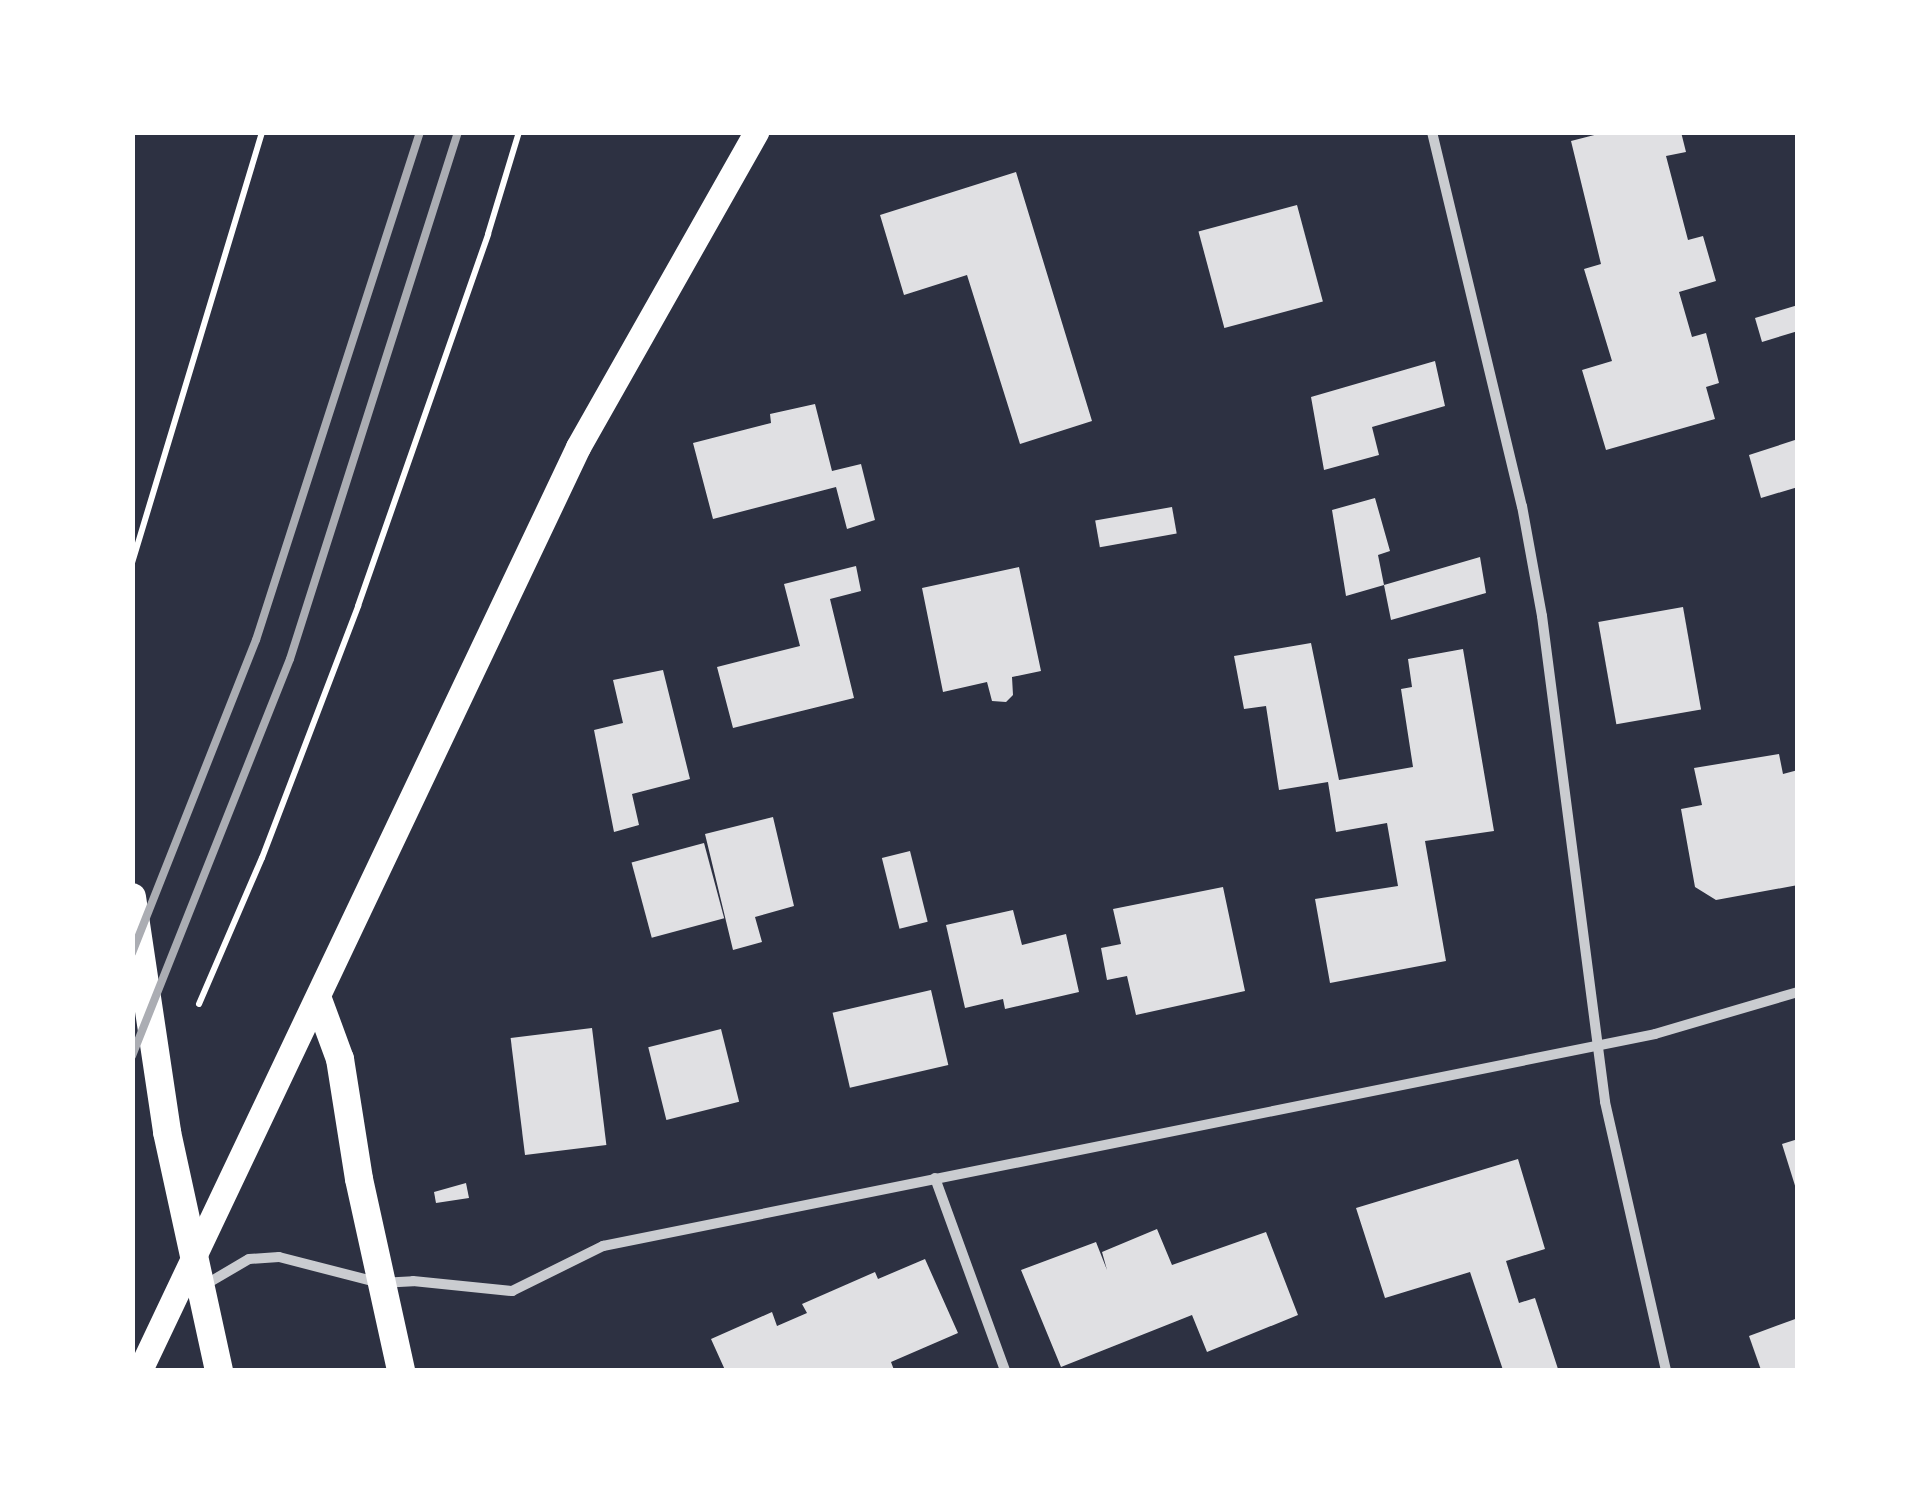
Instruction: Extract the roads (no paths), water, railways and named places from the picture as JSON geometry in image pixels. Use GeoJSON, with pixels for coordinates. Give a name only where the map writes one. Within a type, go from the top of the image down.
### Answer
{"type":"FeatureCollection","features":[{"type":"Feature","properties":{"kind":"highway"},"geometry":{"type":"LineString","coordinates":[[132,897],[167,1132],[219,1370]]}},
{"type":"Feature","properties":{"kind":"highway"},"geometry":{"type":"LineString","coordinates":[[319,1002],[340,1059],[380,1284],[402,1370]]}},
{"type":"Feature","properties":{"kind":"main road"},"geometry":{"type":"LineString","coordinates":[[140,1370],[319,1002],[578,447],[756,132]]}},
{"type":"Feature","properties":{"kind":"street"},"geometry":{"type":"LineString","coordinates":[[1432,132],[1522,506],[1542,616],[1596,1046],[1666,1370]]}},
{"type":"Feature","properties":{"kind":"street"},"geometry":{"type":"LineString","coordinates":[[171,1306],[248,1259],[279,1258],[380,1284],[412,1281],[512,1291],[602,1246],[1656,1034],[1798,992]]}},
{"type":"Feature","properties":{"kind":"street"},"geometry":{"type":"LineString","coordinates":[[935,1178],[1005,1370]]}},
{"type":"Feature","properties":{"kind":"railway"},"geometry":{"type":"LineString","coordinates":[[132,953],[256,640],[420,132]]}},
{"type":"Feature","properties":{"kind":"railway"},"geometry":{"type":"LineString","coordinates":[[132,1056],[290,659],[458,132]]}}]}
